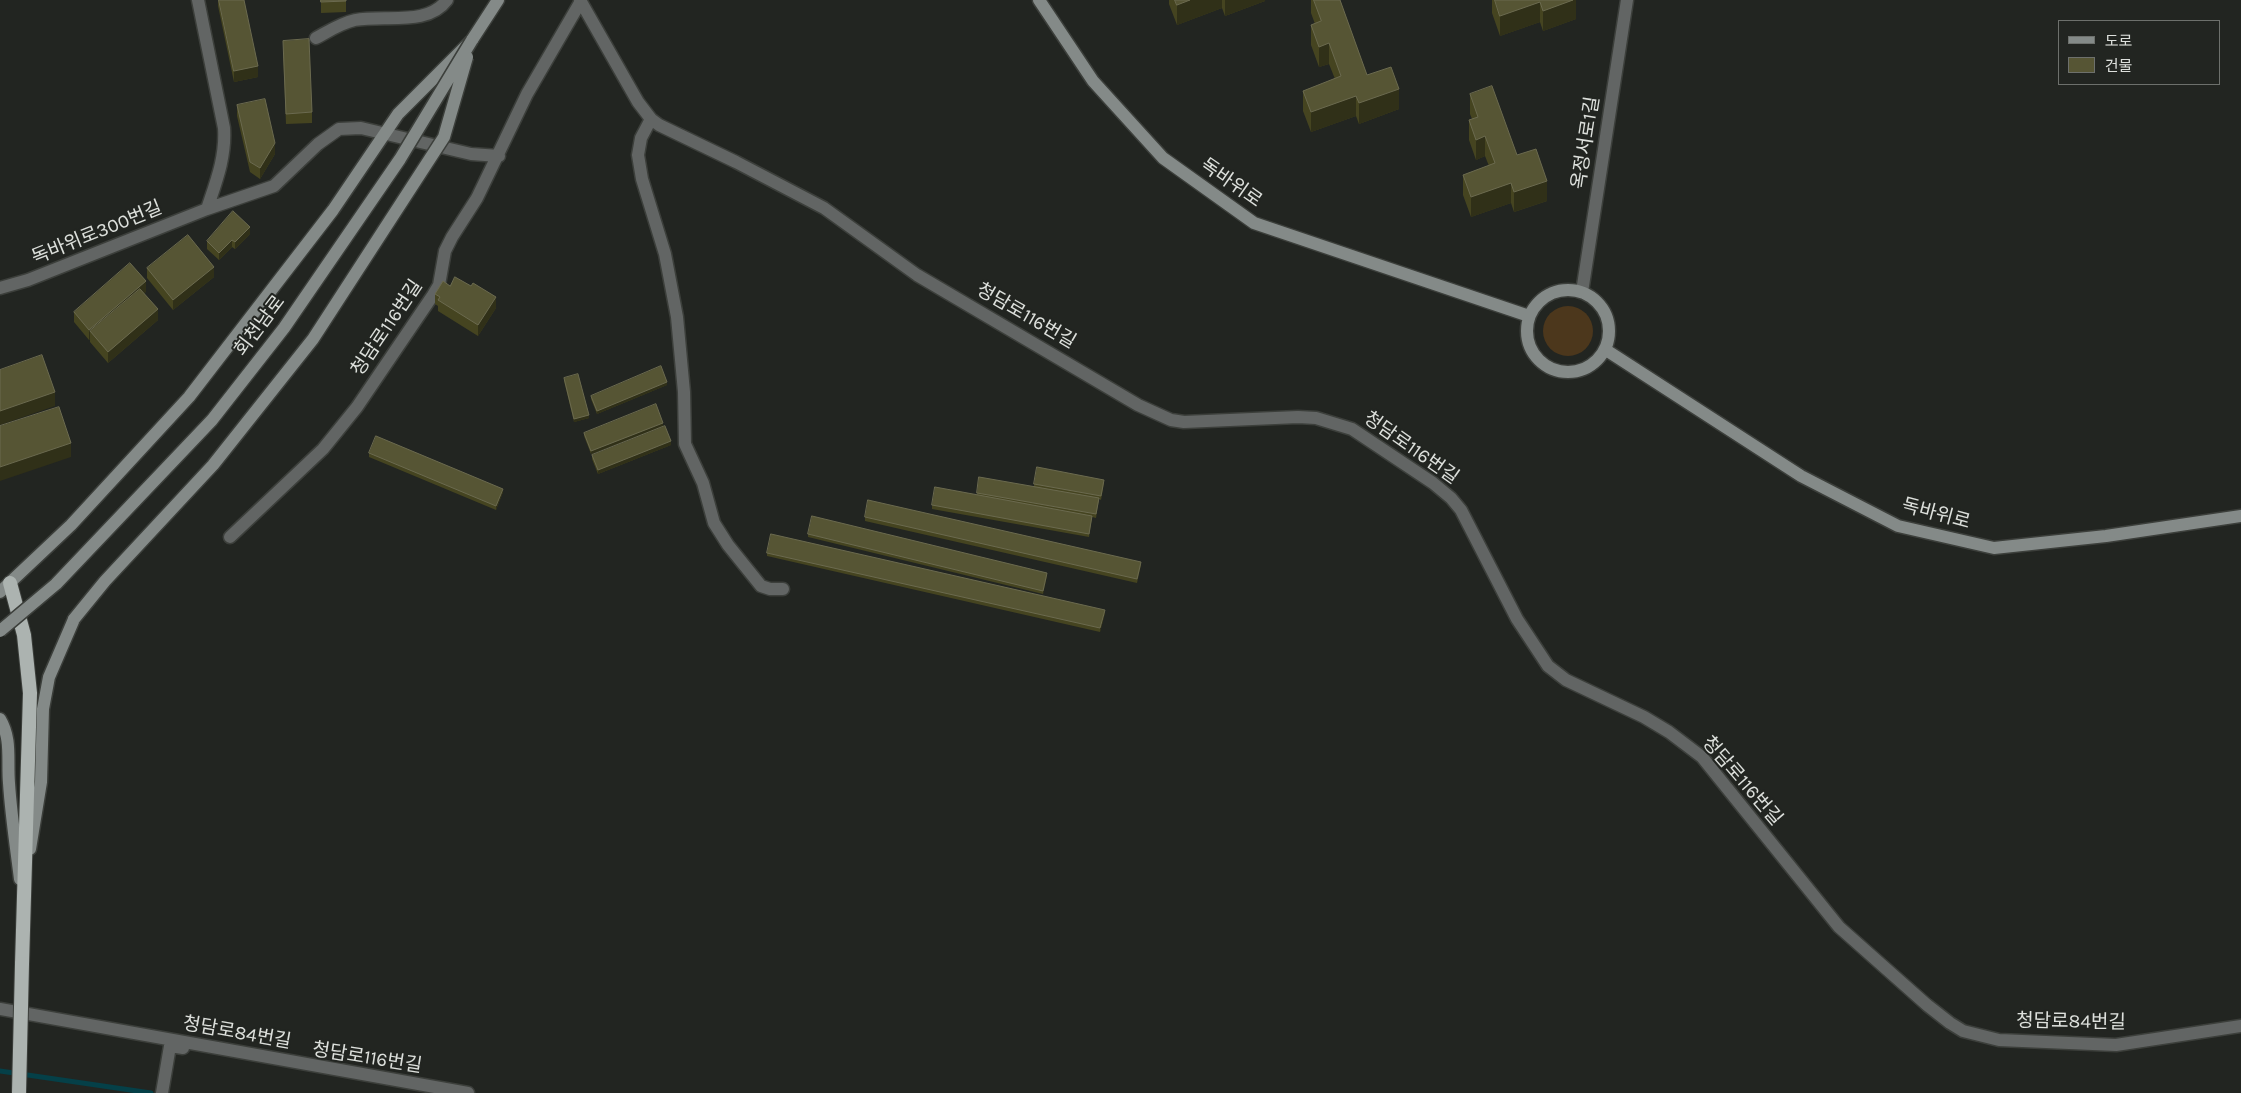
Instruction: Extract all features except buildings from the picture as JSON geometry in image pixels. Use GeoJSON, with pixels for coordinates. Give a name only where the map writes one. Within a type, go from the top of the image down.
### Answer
{"type":"FeatureCollection","features":[{"type":"Feature","properties":{"kind":"highway"},"geometry":{"type":"LineString","coordinates":[[5,588],[24,634],[30,693],[22,898],[19,1093]]}},
{"type":"Feature","properties":{"kind":"main road","name":"회천남로"},"geometry":{"type":"LineString","coordinates":[[0,631],[56,584],[212,420],[284,328],[400,159],[498,0]]}},
{"type":"Feature","properties":{"kind":"main road","name":"독바위로"},"geometry":{"type":"LineString","coordinates":[[1039,0],[1094,81],[1163,158],[1254,223],[1529,316]]}},
{"type":"Feature","properties":{"kind":"main road"},"geometry":{"type":"LineString","coordinates":[[5,588],[71,525],[189,397],[322,225],[398,114],[472,40]]}},
{"type":"Feature","properties":{"kind":"main road"},"geometry":{"type":"LineString","coordinates":[[22,898],[41,782],[43,709],[49,677],[74,619],[105,580],[213,465],[313,339],[444,137],[472,40]]}},
{"type":"Feature","properties":{"kind":"main road"},"geometry":{"type":"LineString","coordinates":[[1556,291],[1582,292],[1594,298],[1604,309],[1609,322],[1610,336],[1606,350],[1598,361],[1586,369],[1572,373],[1558,372],[1540,362],[1528,344],[1526,330],[1529,316],[1540,301],[1556,291]]}},
{"type":"Feature","properties":{"kind":"main road","name":"독바위로"},"geometry":{"type":"LineString","coordinates":[[1606,350],[1801,476],[1898,526],[1994,548],[2106,536],[2241,516]]}},
{"type":"Feature","properties":{"kind":"main road"},"geometry":{"type":"LineString","coordinates":[[0,719],[5,727],[9,745],[9,782],[22,898]]}},
{"type":"Feature","properties":{"kind":"street"},"geometry":{"type":"LineString","coordinates":[[198,0],[224,128],[225,144],[223,160],[207,209]]}},
{"type":"Feature","properties":{"kind":"street"},"geometry":{"type":"LineString","coordinates":[[316,38],[337,26],[356,20],[426,16],[437,11],[447,0]]}},
{"type":"Feature","properties":{"kind":"street","name":"청담로116번길"},"geometry":{"type":"LineString","coordinates":[[581,0],[638,102],[651,119],[824,208],[917,274],[1156,414],[1184,422],[1316,418],[1352,429],[1433,483],[1461,510],[1517,618],[1537,652],[1556,674],[1644,717],[1669,732],[1702,757],[1839,927],[1936,1013]]}},
{"type":"Feature","properties":{"kind":"street","name":"청담로116번길"},"geometry":{"type":"LineString","coordinates":[[230,537],[323,449],[357,407],[436,290],[445,251],[477,198],[528,94],[581,0]]}},
{"type":"Feature","properties":{"kind":"street","name":"옥정서로1길"},"geometry":{"type":"LineString","coordinates":[[1582,292],[1627,0]]}},
{"type":"Feature","properties":{"kind":"street"},"geometry":{"type":"LineString","coordinates":[[651,119],[641,138],[638,155],[642,179],[665,254],[676,309],[684,384],[685,444],[701,478],[711,515],[719,531],[761,586],[770,590],[783,590]]}},
{"type":"Feature","properties":{"kind":"street","name":"독바위로300번길"},"geometry":{"type":"LineString","coordinates":[[0,288],[28,280],[207,209],[274,186],[318,144],[339,129],[361,128],[472,154],[498,156]]}},
{"type":"Feature","properties":{"kind":"street","name":"청담로84번길"},"geometry":{"type":"LineString","coordinates":[[0,1009],[463,1092]]}},
{"type":"Feature","properties":{"kind":"street","name":"청담로84번길"},"geometry":{"type":"LineString","coordinates":[[1936,1013],[1963,1030],[1988,1037],[2070,1044],[2116,1045],[2241,1026]]}},
{"type":"Feature","properties":{"kind":"street","name":"청담로116번길"},"geometry":{"type":"LineString","coordinates":[[162,1093],[170,1046],[463,1092]]}},
{"type":"Feature","properties":{"kind":"shaded area"},"geometry":{"type":"Polygon","coordinates":[[[1568,306],[1577,308],[1588,317],[1593,331],[1591,340],[1582,351],[1568,356],[1559,354],[1548,345],[1543,331],[1545,322],[1554,311],[1568,306]]]}},
{"type":"Feature","properties":{"kind":"waterway"},"geometry":{"type":"LineString","coordinates":[[0,1071],[151,1093]]}}]}
